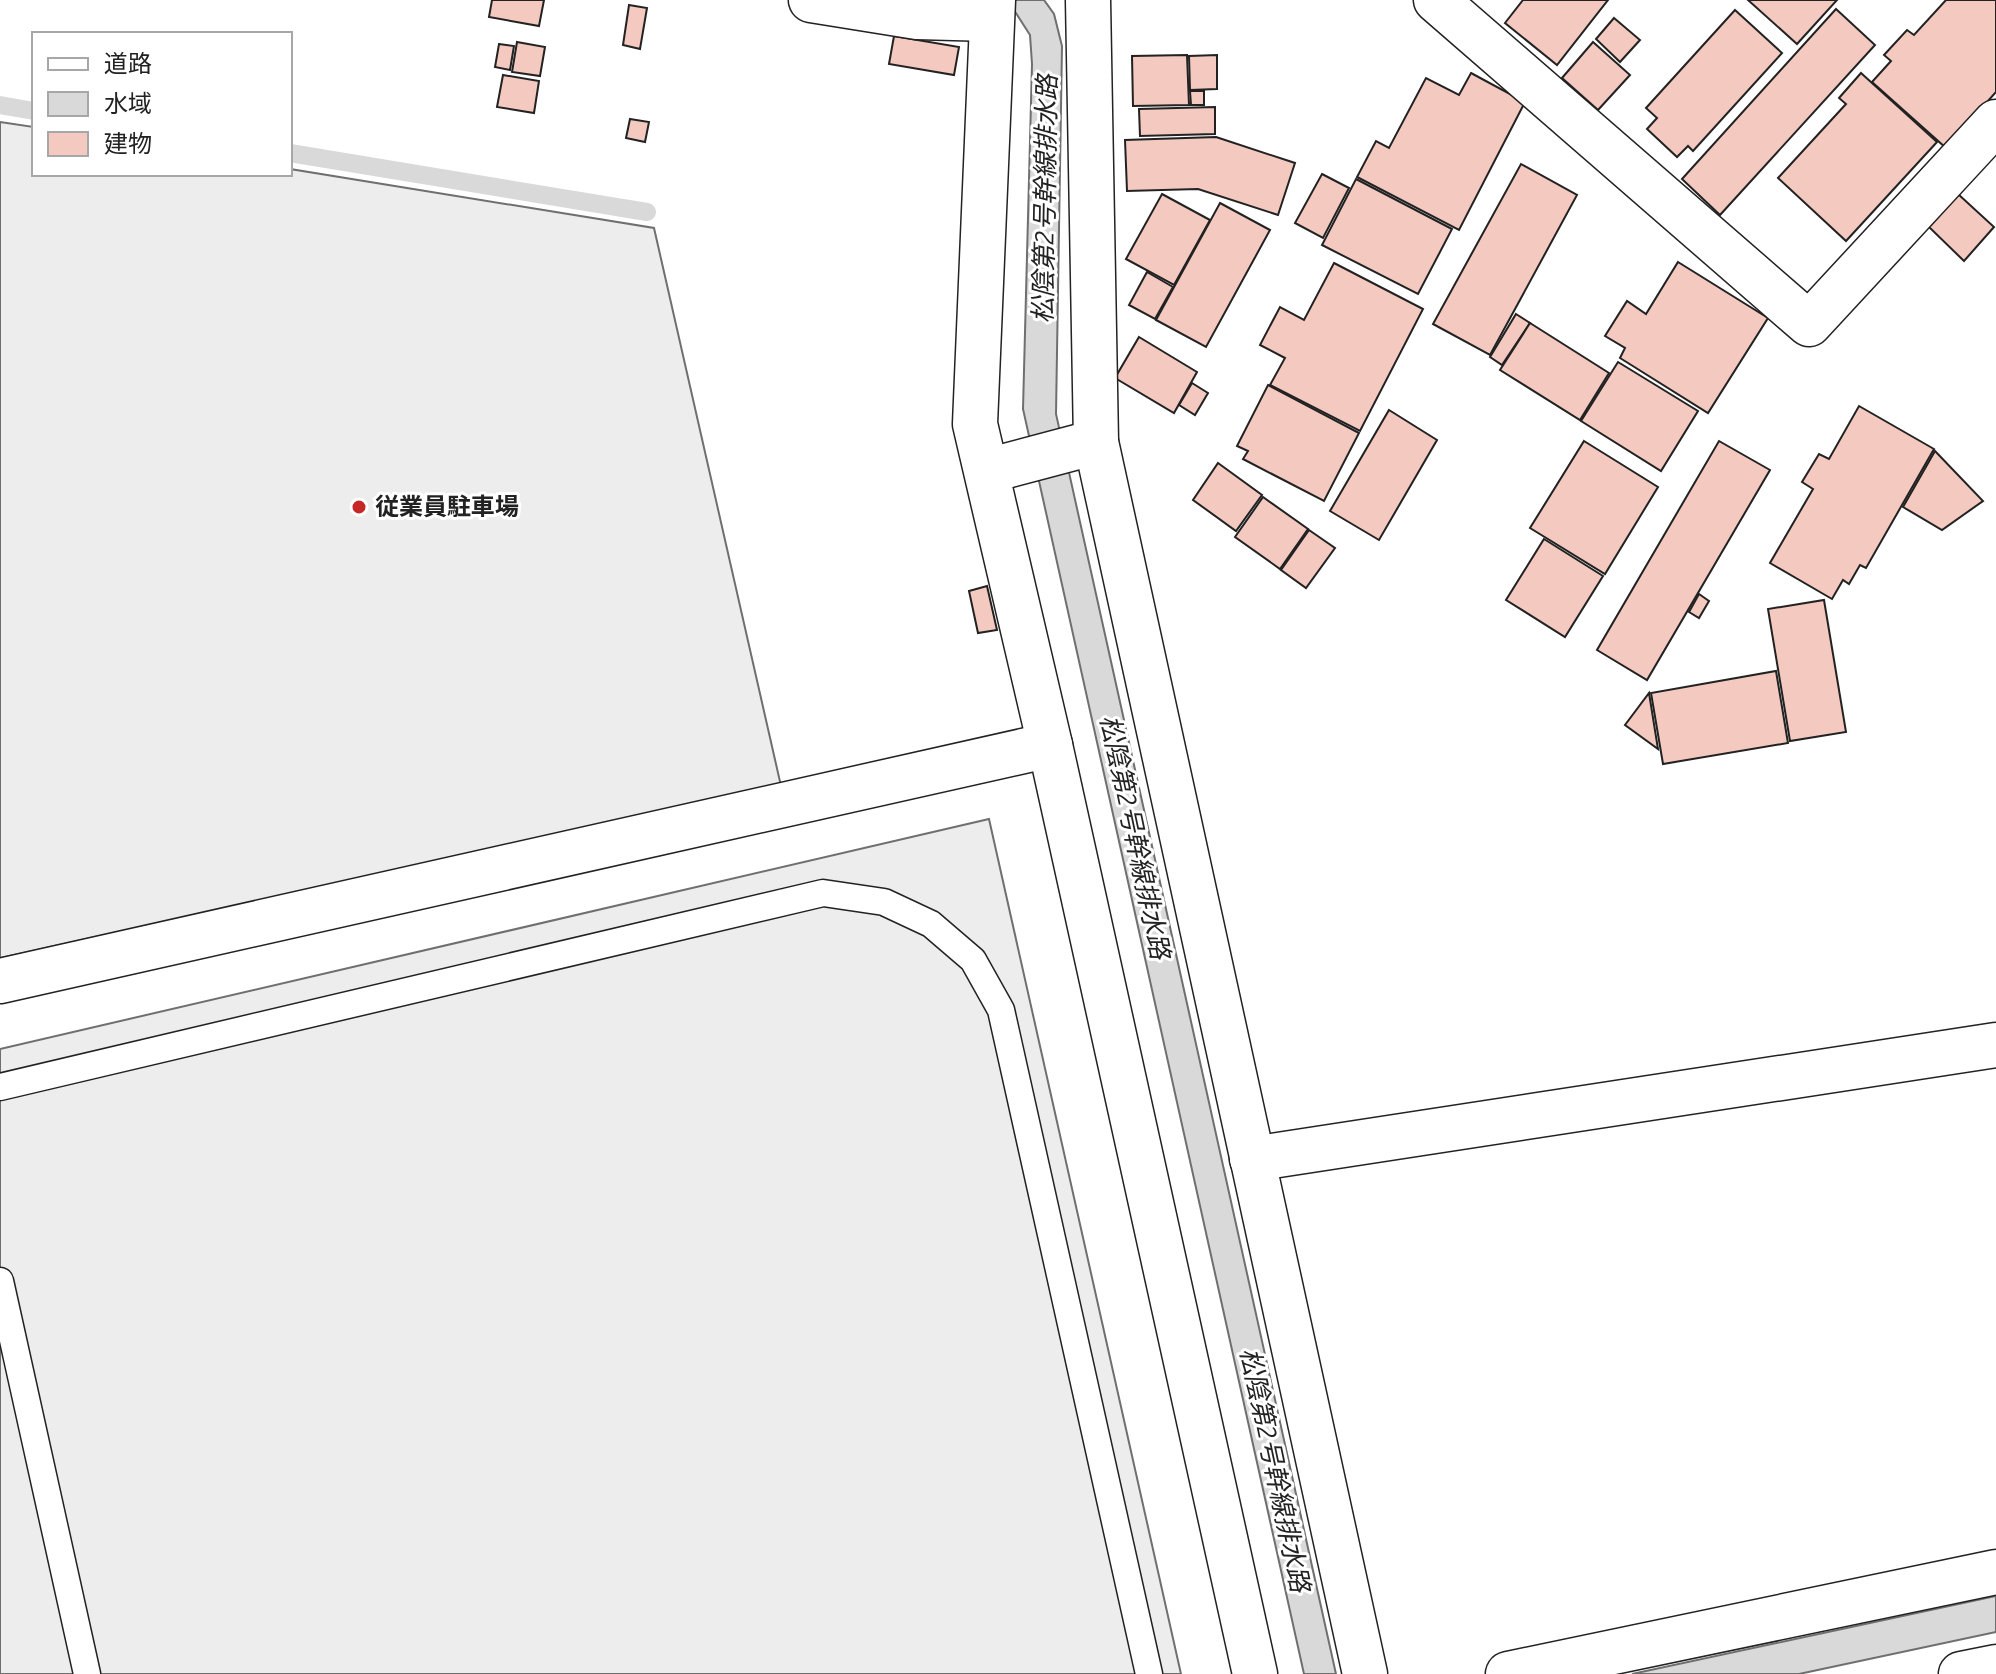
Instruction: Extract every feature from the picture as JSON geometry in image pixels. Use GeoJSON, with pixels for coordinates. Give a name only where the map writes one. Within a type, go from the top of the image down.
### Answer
{"type":"FeatureCollection","features":[{"type":"Feature","properties":{"kind":"street"},"geometry":{"type":"LineString","coordinates":[[811,0],[917,17],[992,9],[975,424],[997,469],[1050,745],[1255,1674]]}},
{"type":"Feature","properties":{"kind":"street"},"geometry":{"type":"LineString","coordinates":[[1088,0],[1089,444],[1252,1159],[1365,1674]]}},
{"type":"Feature","properties":{"kind":"street"},"geometry":{"type":"LineString","coordinates":[[1436,0],[1809,324],[1996,122]]}},
{"type":"Feature","properties":{"kind":"street"},"geometry":{"type":"LineString","coordinates":[[997,469],[1089,444]]}},
{"type":"Feature","properties":{"kind":"street"},"geometry":{"type":"LineString","coordinates":[[0,981],[1050,745]]}},
{"type":"Feature","properties":{"kind":"street"},"geometry":{"type":"LineString","coordinates":[[1252,1159],[1996,1045]]}},
{"type":"Feature","properties":{"kind":"street"},"geometry":{"type":"LineString","coordinates":[[1508,1674],[1996,1572]]}},
{"type":"Feature","properties":{"kind":"street"},"geometry":{"type":"LineString","coordinates":[[1961,1674],[1996,1667]]}},
{"type":"Feature","properties":{"kind":"lane"},"geometry":{"type":"LineString","coordinates":[[0,1087],[823,893],[884,902],[931,924],[973,960],[1001,1010],[1149,1674]]}},
{"type":"Feature","properties":{"kind":"lane"},"geometry":{"type":"LineString","coordinates":[[0,1281],[87,1674]]}},
{"type":"Feature","properties":{"kind":"shaded area","name":"従業員駐車場"},"geometry":{"type":"Polygon","coordinates":[[[0,122],[32,127],[32,176],[292,176],[292,169],[654,228],[781,786],[0,958],[0,122]]]}},
{"type":"Feature","properties":{"kind":"shaded area"},"geometry":{"type":"Polygon","coordinates":[[[989,819],[1181,1674],[0,1674],[0,1049],[989,819]]]}},
{"type":"Feature","properties":{"kind":"water","name":"松陰第2号幹線排水路"},"geometry":{"type":"Polygon","coordinates":[[[994,0],[1044,0],[1054,14],[1062,46],[1056,414],[1336,1674],[1304,1674],[1023,409],[1032,64],[1030,35],[1014,10],[994,0]]]}},
{"type":"Feature","properties":{"kind":"water"},"geometry":{"type":"Polygon","coordinates":[[[1996,1596],[1996,1632],[1799,1674],[1632,1674],[1996,1596]]]}},
{"type":"Feature","properties":{"kind":"building"},"geometry":{"type":"Polygon","coordinates":[[[492,0],[544,0],[539,26],[489,17],[492,0]]]}},
{"type":"Feature","properties":{"kind":"building"},"geometry":{"type":"Polygon","coordinates":[[[1523,0],[1608,0],[1557,65],[1505,23],[1523,0]]]}},
{"type":"Feature","properties":{"kind":"building"},"geometry":{"type":"Polygon","coordinates":[[[1748,0],[1837,0],[1797,44],[1748,0]]]}},
{"type":"Feature","properties":{"kind":"building"},"geometry":{"type":"Polygon","coordinates":[[[1946,0],[1996,0],[1996,92],[1946,148],[1872,82],[1891,61],[1884,55],[1907,30],[1914,35],[1946,0]]]}},
{"type":"Feature","properties":{"kind":"building"},"geometry":{"type":"Polygon","coordinates":[[[629,5],[647,8],[640,49],[623,45],[629,5]]]}},
{"type":"Feature","properties":{"kind":"building"},"geometry":{"type":"Polygon","coordinates":[[[1836,9],[1875,45],[1720,215],[1682,179],[1836,9]]]}},
{"type":"Feature","properties":{"kind":"building"},"geometry":{"type":"Polygon","coordinates":[[[1735,10],[1782,53],[1693,151],[1688,146],[1677,157],[1647,129],[1657,118],[1646,108],[1735,10]]]}},
{"type":"Feature","properties":{"kind":"building"},"geometry":{"type":"Polygon","coordinates":[[[1614,18],[1640,40],[1620,62],[1596,39],[1614,18]]]}},
{"type":"Feature","properties":{"kind":"building"},"geometry":{"type":"Polygon","coordinates":[[[894,36],[959,47],[954,75],[889,64],[894,36]]]}},
{"type":"Feature","properties":{"kind":"building"},"geometry":{"type":"Polygon","coordinates":[[[517,42],[545,47],[540,76],[512,72],[517,42]]]}},
{"type":"Feature","properties":{"kind":"building"},"geometry":{"type":"Polygon","coordinates":[[[1593,42],[1630,75],[1598,110],[1562,78],[1593,42]]]}},
{"type":"Feature","properties":{"kind":"building"},"geometry":{"type":"Polygon","coordinates":[[[499,44],[514,46],[510,70],[495,67],[499,44]]]}},
{"type":"Feature","properties":{"kind":"building"},"geometry":{"type":"Polygon","coordinates":[[[1187,55],[1189,105],[1133,106],[1132,56],[1187,55]]]}},
{"type":"Feature","properties":{"kind":"building"},"geometry":{"type":"Polygon","coordinates":[[[1217,55],[1217,89],[1190,90],[1189,56],[1217,55]]]}},
{"type":"Feature","properties":{"kind":"building"},"geometry":{"type":"Polygon","coordinates":[[[1471,73],[1525,102],[1459,230],[1357,177],[1376,141],[1389,148],[1426,78],[1459,95],[1471,73]]]}},
{"type":"Feature","properties":{"kind":"building"},"geometry":{"type":"Polygon","coordinates":[[[1861,73],[1937,142],[1846,241],[1778,178],[1846,104],[1839,98],[1861,73]]]}},
{"type":"Feature","properties":{"kind":"building"},"geometry":{"type":"Polygon","coordinates":[[[503,75],[539,81],[534,113],[497,107],[503,75]]]}},
{"type":"Feature","properties":{"kind":"building"},"geometry":{"type":"Polygon","coordinates":[[[1190,91],[1204,91],[1204,105],[1191,105],[1190,91]]]}},
{"type":"Feature","properties":{"kind":"building"},"geometry":{"type":"Polygon","coordinates":[[[1215,107],[1215,134],[1140,136],[1139,109],[1215,107]]]}},
{"type":"Feature","properties":{"kind":"building"},"geometry":{"type":"Polygon","coordinates":[[[630,119],[649,122],[645,142],[626,138],[630,119]]]}},
{"type":"Feature","properties":{"kind":"building"},"geometry":{"type":"Polygon","coordinates":[[[1216,137],[1295,163],[1278,215],[1198,189],[1127,191],[1125,140],[1216,137]]]}},
{"type":"Feature","properties":{"kind":"building"},"geometry":{"type":"Polygon","coordinates":[[[1521,164],[1577,195],[1490,355],[1433,324],[1521,164]]]}},
{"type":"Feature","properties":{"kind":"building"},"geometry":{"type":"Polygon","coordinates":[[[1322,174],[1349,188],[1323,238],[1295,223],[1322,174]]]}},
{"type":"Feature","properties":{"kind":"building"},"geometry":{"type":"Polygon","coordinates":[[[1356,179],[1452,229],[1418,294],[1322,245],[1356,179]]]}},
{"type":"Feature","properties":{"kind":"building"},"geometry":{"type":"Polygon","coordinates":[[[1162,194],[1210,220],[1174,285],[1126,259],[1162,194]]]}},
{"type":"Feature","properties":{"kind":"building"},"geometry":{"type":"Polygon","coordinates":[[[1958,194],[1994,227],[1964,261],[1929,227],[1958,194]]]}},
{"type":"Feature","properties":{"kind":"building"},"geometry":{"type":"Polygon","coordinates":[[[1220,203],[1270,230],[1206,347],[1156,320],[1220,203]]]}},
{"type":"Feature","properties":{"kind":"building"},"geometry":{"type":"Polygon","coordinates":[[[1678,262],[1768,318],[1708,413],[1620,358],[1625,348],[1605,336],[1627,301],[1646,314],[1678,262]]]}},
{"type":"Feature","properties":{"kind":"building"},"geometry":{"type":"Polygon","coordinates":[[[1334,263],[1423,309],[1360,431],[1270,385],[1285,358],[1260,345],[1280,307],[1304,320],[1334,263]]]}},
{"type":"Feature","properties":{"kind":"building"},"geometry":{"type":"Polygon","coordinates":[[[1147,272],[1173,287],[1155,319],[1129,305],[1147,272]]]}},
{"type":"Feature","properties":{"kind":"building"},"geometry":{"type":"Polygon","coordinates":[[[1516,314],[1530,323],[1502,365],[1490,357],[1516,314]]]}},
{"type":"Feature","properties":{"kind":"building"},"geometry":{"type":"Polygon","coordinates":[[[1530,323],[1609,373],[1580,420],[1500,370],[1530,323]]]}},
{"type":"Feature","properties":{"kind":"building"},"geometry":{"type":"Polygon","coordinates":[[[1139,337],[1197,372],[1174,413],[1115,378],[1139,337]]]}},
{"type":"Feature","properties":{"kind":"building"},"geometry":{"type":"Polygon","coordinates":[[[1618,362],[1698,411],[1661,471],[1581,421],[1618,362]]]}},
{"type":"Feature","properties":{"kind":"building"},"geometry":{"type":"Polygon","coordinates":[[[1192,383],[1208,393],[1195,415],[1179,405],[1192,383]]]}},
{"type":"Feature","properties":{"kind":"building"},"geometry":{"type":"Polygon","coordinates":[[[1268,385],[1359,433],[1324,501],[1243,459],[1248,451],[1237,446],[1268,385]]]}},
{"type":"Feature","properties":{"kind":"building"},"geometry":{"type":"Polygon","coordinates":[[[1859,406],[1934,449],[1866,568],[1860,565],[1849,584],[1843,580],[1832,599],[1770,563],[1813,489],[1802,482],[1819,454],[1829,459],[1859,406]]]}},
{"type":"Feature","properties":{"kind":"building"},"geometry":{"type":"Polygon","coordinates":[[[1389,410],[1437,440],[1379,540],[1330,511],[1389,410]]]}},
{"type":"Feature","properties":{"kind":"building"},"geometry":{"type":"Polygon","coordinates":[[[1584,441],[1658,487],[1605,574],[1530,528],[1584,441]]]}},
{"type":"Feature","properties":{"kind":"building"},"geometry":{"type":"Polygon","coordinates":[[[1719,441],[1770,470],[1647,680],[1597,650],[1719,441]]]}},
{"type":"Feature","properties":{"kind":"building"},"geometry":{"type":"Polygon","coordinates":[[[1935,451],[1983,501],[1942,530],[1903,507],[1935,451]]]}},
{"type":"Feature","properties":{"kind":"building"},"geometry":{"type":"Polygon","coordinates":[[[1218,463],[1262,495],[1236,531],[1193,500],[1218,463]]]}},
{"type":"Feature","properties":{"kind":"building"},"geometry":{"type":"Polygon","coordinates":[[[1263,497],[1308,529],[1280,569],[1235,537],[1263,497]]]}},
{"type":"Feature","properties":{"kind":"building"},"geometry":{"type":"Polygon","coordinates":[[[1309,530],[1335,548],[1306,588],[1281,570],[1309,530]]]}},
{"type":"Feature","properties":{"kind":"building"},"geometry":{"type":"Polygon","coordinates":[[[1544,539],[1603,576],[1565,637],[1506,600],[1544,539]]]}},
{"type":"Feature","properties":{"kind":"building"},"geometry":{"type":"Polygon","coordinates":[[[987,586],[997,630],[978,633],[969,591],[987,586]]]}},
{"type":"Feature","properties":{"kind":"building"},"geometry":{"type":"Polygon","coordinates":[[[1699,594],[1709,601],[1699,618],[1689,612],[1699,594]]]}},
{"type":"Feature","properties":{"kind":"building"},"geometry":{"type":"Polygon","coordinates":[[[1824,600],[1846,732],[1790,741],[1768,609],[1824,600]]]}},
{"type":"Feature","properties":{"kind":"building"},"geometry":{"type":"Polygon","coordinates":[[[1776,671],[1788,743],[1663,764],[1651,693],[1776,671]]]}},
{"type":"Feature","properties":{"kind":"building"},"geometry":{"type":"Polygon","coordinates":[[[1649,693],[1658,749],[1625,725],[1649,693]]]}},
{"type":"Feature","properties":{"kind":"waterway"},"geometry":{"type":"LineString","coordinates":[[0,105],[32,111]]}},
{"type":"Feature","properties":{"kind":"waterway"},"geometry":{"type":"LineString","coordinates":[[292,153],[647,212]]}},
{"type":"Feature","properties":{"kind":"place","name":"従業員駐車場"},"geometry":{"type":"Point","coordinates":[359,507]}}]}
